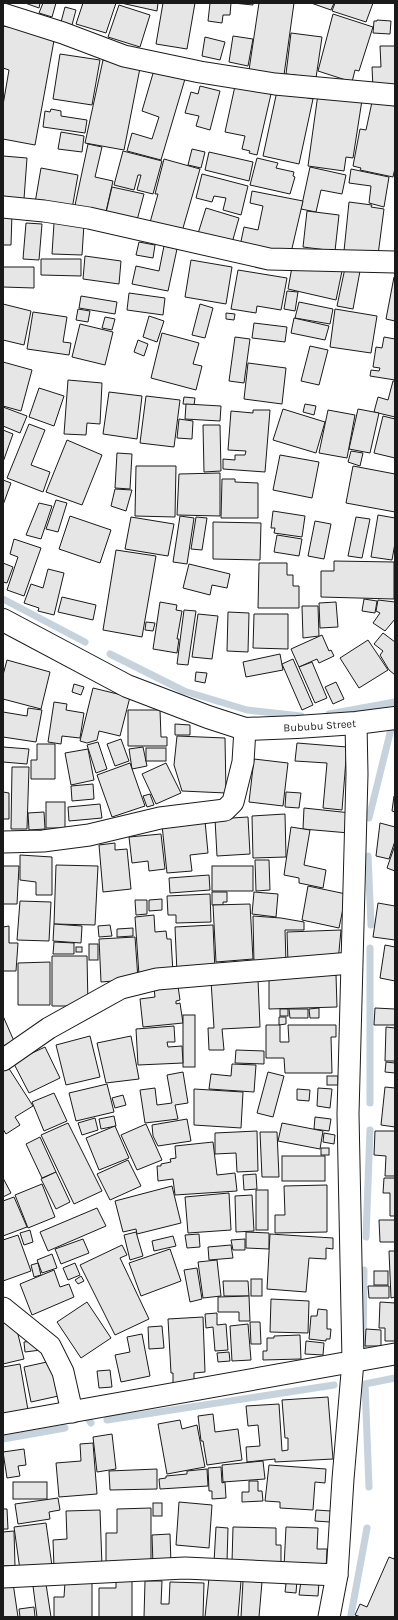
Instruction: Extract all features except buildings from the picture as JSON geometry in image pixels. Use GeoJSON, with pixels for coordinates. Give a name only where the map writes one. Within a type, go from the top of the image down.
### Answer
{"type":"FeatureCollection","features":[{"type":"Feature","properties":{"kind":"street"},"geometry":{"type":"LineString","coordinates":[[3,14],[63,33],[124,56],[200,72],[274,84],[395,95]]}},
{"type":"Feature","properties":{"kind":"street"},"geometry":{"type":"LineString","coordinates":[[3,207],[44,211],[89,218],[269,259],[395,262]]}},
{"type":"Feature","properties":{"kind":"street"},"geometry":{"type":"LineString","coordinates":[[3,620],[126,686],[244,729],[243,762],[233,802],[225,810],[160,818],[89,835],[43,841],[3,842]]}},
{"type":"Feature","properties":{"kind":"street","name":"Bububu Street"},"geometry":{"type":"LineString","coordinates":[[244,729],[356,723],[395,718]]}},
{"type":"Feature","properties":{"kind":"street"},"geometry":{"type":"LineString","coordinates":[[329,1617],[337,1576],[343,1479],[353,1362],[348,1114],[357,774],[356,723]]}},
{"type":"Feature","properties":{"kind":"street"},"geometry":{"type":"LineString","coordinates":[[3,1060],[49,1028],[121,988],[157,979],[352,963]]}},
{"type":"Feature","properties":{"kind":"street"},"geometry":{"type":"LineString","coordinates":[[3,1308],[50,1346],[63,1372],[72,1412]]}},
{"type":"Feature","properties":{"kind":"street"},"geometry":{"type":"LineString","coordinates":[[3,1424],[395,1354]]}},
{"type":"Feature","properties":{"kind":"street"},"geometry":{"type":"LineString","coordinates":[[3,1577],[185,1568],[337,1576]]}},
{"type":"Feature","properties":{"kind":"waterway"},"geometry":{"type":"LineString","coordinates":[[3,599],[85,642]]}},
{"type":"Feature","properties":{"kind":"waterway"},"geometry":{"type":"LineString","coordinates":[[110,654],[184,691],[247,710],[301,716]]}},
{"type":"Feature","properties":{"kind":"waterway"},"geometry":{"type":"LineString","coordinates":[[329,714],[395,702]]}},
{"type":"Feature","properties":{"kind":"waterway"},"geometry":{"type":"LineString","coordinates":[[369,818],[391,729],[395,729]]}},
{"type":"Feature","properties":{"kind":"waterway"},"geometry":{"type":"LineString","coordinates":[[368,856],[371,925]]}},
{"type":"Feature","properties":{"kind":"waterway"},"geometry":{"type":"LineString","coordinates":[[370,948],[370,1103]]}},
{"type":"Feature","properties":{"kind":"waterway"},"geometry":{"type":"LineString","coordinates":[[366,1237],[370,1130]]}},
{"type":"Feature","properties":{"kind":"waterway"},"geometry":{"type":"LineString","coordinates":[[363,1352],[364,1270]]}},
{"type":"Feature","properties":{"kind":"waterway"},"geometry":{"type":"LineString","coordinates":[[369,1487],[365,1384],[395,1378]]}},
{"type":"Feature","properties":{"kind":"waterway"},"geometry":{"type":"LineString","coordinates":[[107,1420],[334,1385]]}},
{"type":"Feature","properties":{"kind":"waterway"},"geometry":{"type":"LineString","coordinates":[[85,1414],[91,1423]]}},
{"type":"Feature","properties":{"kind":"waterway"},"geometry":{"type":"LineString","coordinates":[[3,1439],[65,1428]]}},
{"type":"Feature","properties":{"kind":"waterway"},"geometry":{"type":"LineString","coordinates":[[351,1615],[367,1528]]}}]}
